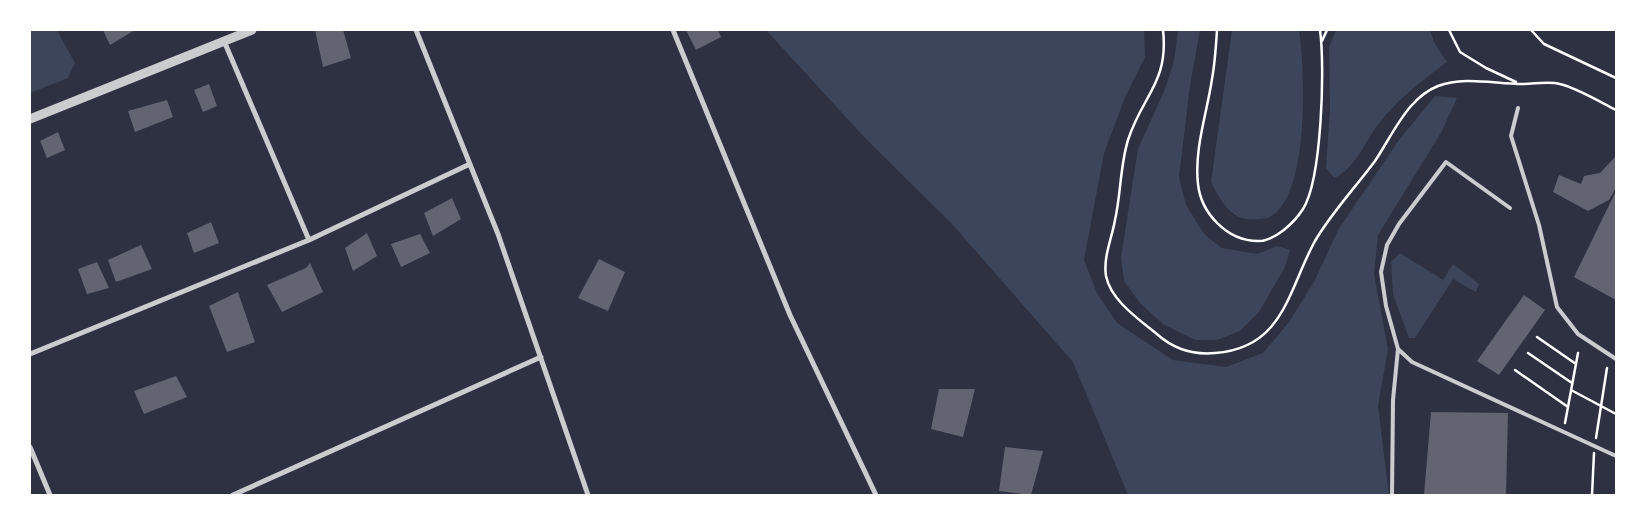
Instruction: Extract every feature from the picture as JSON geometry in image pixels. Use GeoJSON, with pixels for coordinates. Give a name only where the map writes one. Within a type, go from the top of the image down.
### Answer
{"type":"FeatureCollection","features":[{"type":"Feature","properties":{"kind":"street"},"geometry":{"type":"LineString","coordinates":[[30,119],[252,30]]}},
{"type":"Feature","properties":{"kind":"street"},"geometry":{"type":"LineString","coordinates":[[416,30],[498,234],[588,495]]}},
{"type":"Feature","properties":{"kind":"street"},"geometry":{"type":"LineString","coordinates":[[673,30],[790,315],[876,495]]}},
{"type":"Feature","properties":{"kind":"street"},"geometry":{"type":"LineString","coordinates":[[224,41],[309,240]]}},
{"type":"Feature","properties":{"kind":"street"},"geometry":{"type":"LineString","coordinates":[[30,354],[309,240],[470,164]]}},
{"type":"Feature","properties":{"kind":"street"},"geometry":{"type":"LineString","coordinates":[[233,495],[541,357]]}},
{"type":"Feature","properties":{"kind":"street"},"geometry":{"type":"LineString","coordinates":[[30,447],[50,495]]}},
{"type":"Feature","properties":{"kind":"lane"},"geometry":{"type":"LineString","coordinates":[[1518,108],[1510,136],[1539,225],[1557,307],[1578,334],[1616,359]]}},
{"type":"Feature","properties":{"kind":"lane"},"geometry":{"type":"LineString","coordinates":[[1392,495],[1392,400],[1398,349],[1386,306],[1381,272],[1387,245],[1399,224],[1446,162],[1510,208]]}},
{"type":"Feature","properties":{"kind":"lane"},"geometry":{"type":"LineString","coordinates":[[1398,349],[1412,362],[1616,456]]}},
{"type":"Feature","properties":{"kind":"path"},"geometry":{"type":"LineString","coordinates":[[1163,30],[1165,48],[1163,65],[1156,84],[1129,138],[1124,158],[1116,218],[1105,263],[1106,278],[1115,294],[1130,311],[1168,343],[1185,350],[1207,354],[1229,352],[1248,346],[1265,335],[1276,323],[1325,224],[1374,161],[1410,107],[1422,95],[1437,86],[1457,81],[1519,84],[1560,83],[1616,110]]}},
{"type":"Feature","properties":{"kind":"path"},"geometry":{"type":"LineString","coordinates":[[1217,30],[1212,78],[1200,139],[1197,182],[1200,196],[1212,218],[1222,228],[1233,236],[1258,241],[1281,232],[1302,210],[1308,199],[1318,147],[1322,108],[1322,43],[1320,30]]}},
{"type":"Feature","properties":{"kind":"path"},"geometry":{"type":"LineString","coordinates":[[1322,43],[1327,30]]}},
{"type":"Feature","properties":{"kind":"path"},"geometry":{"type":"LineString","coordinates":[[1449,30],[1460,52],[1486,68],[1519,84]]}},
{"type":"Feature","properties":{"kind":"path"},"geometry":{"type":"LineString","coordinates":[[1531,30],[1544,44],[1616,78]]}},
{"type":"Feature","properties":{"kind":"path"},"geometry":{"type":"LineString","coordinates":[[1537,337],[1576,364]]}},
{"type":"Feature","properties":{"kind":"path"},"geometry":{"type":"LineString","coordinates":[[1563,432],[1578,353]]}},
{"type":"Feature","properties":{"kind":"path"},"geometry":{"type":"LineString","coordinates":[[1528,354],[1572,383]]}},
{"type":"Feature","properties":{"kind":"path"},"geometry":{"type":"LineString","coordinates":[[1592,495],[1595,446],[1607,368]]}},
{"type":"Feature","properties":{"kind":"path"},"geometry":{"type":"LineString","coordinates":[[1515,370],[1568,407]]}},
{"type":"Feature","properties":{"kind":"path"},"geometry":{"type":"LineString","coordinates":[[1571,390],[1616,414]]}},
{"type":"Feature","properties":{"kind":"shaded area"},"geometry":{"type":"Polygon","coordinates":[[[30,30],[57,30],[75,63],[68,78],[30,93],[30,30]]]}},
{"type":"Feature","properties":{"kind":"shaded area"},"geometry":{"type":"Polygon","coordinates":[[[766,30],[1144,30],[1145,57],[1126,95],[1104,153],[1084,260],[1097,293],[1117,323],[1173,360],[1226,367],[1263,353],[1289,322],[1315,280],[1338,230],[1399,140],[1435,96],[1457,98],[1442,131],[1378,235],[1374,274],[1388,349],[1378,406],[1389,495],[1128,495],[1073,362],[952,224],[865,138],[766,30]]]}},
{"type":"Feature","properties":{"kind":"shaded area"},"geometry":{"type":"Polygon","coordinates":[[[1178,30],[1200,30],[1190,86],[1179,177],[1186,205],[1205,235],[1222,248],[1257,254],[1277,246],[1290,250],[1285,267],[1259,312],[1240,331],[1217,340],[1195,340],[1163,324],[1140,303],[1124,281],[1121,257],[1138,149],[1165,89],[1174,61],[1178,30]]]}},
{"type":"Feature","properties":{"kind":"shaded area"},"geometry":{"type":"Polygon","coordinates":[[[1232,30],[1299,30],[1303,73],[1303,101],[1298,159],[1292,184],[1283,205],[1270,217],[1260,219],[1246,219],[1233,213],[1218,196],[1211,182],[1232,30]]]}},
{"type":"Feature","properties":{"kind":"shaded area"},"geometry":{"type":"Polygon","coordinates":[[[1336,30],[1430,30],[1434,42],[1447,62],[1403,97],[1387,113],[1355,161],[1349,168],[1334,178],[1326,168],[1330,108],[1329,47],[1336,30]]]}},
{"type":"Feature","properties":{"kind":"shaded area"},"geometry":{"type":"Polygon","coordinates":[[[1400,253],[1443,280],[1453,264],[1479,284],[1476,292],[1453,279],[1415,338],[1409,338],[1393,294],[1391,262],[1400,253]]]}},
{"type":"Feature","properties":{"kind":"building"},"geometry":{"type":"Polygon","coordinates":[[[103,30],[135,30],[110,45],[103,30]]]}},
{"type":"Feature","properties":{"kind":"building"},"geometry":{"type":"Polygon","coordinates":[[[315,30],[343,30],[351,58],[323,67],[315,30]]]}},
{"type":"Feature","properties":{"kind":"building"},"geometry":{"type":"Polygon","coordinates":[[[686,30],[718,30],[721,37],[696,50],[686,30]]]}},
{"type":"Feature","properties":{"kind":"building"},"geometry":{"type":"Polygon","coordinates":[[[209,84],[217,106],[203,112],[194,90],[209,84]]]}},
{"type":"Feature","properties":{"kind":"building"},"geometry":{"type":"Polygon","coordinates":[[[167,100],[173,117],[135,132],[128,111],[167,100]]]}},
{"type":"Feature","properties":{"kind":"building"},"geometry":{"type":"Polygon","coordinates":[[[58,132],[65,150],[47,158],[40,141],[58,132]]]}},
{"type":"Feature","properties":{"kind":"building"},"geometry":{"type":"Polygon","coordinates":[[[1616,156],[1616,188],[1609,200],[1588,211],[1553,192],[1559,175],[1581,184],[1584,176],[1600,173],[1616,156]]]}},
{"type":"Feature","properties":{"kind":"building"},"geometry":{"type":"Polygon","coordinates":[[[1616,191],[1616,300],[1574,277],[1616,191]]]}},
{"type":"Feature","properties":{"kind":"building"},"geometry":{"type":"Polygon","coordinates":[[[452,198],[461,219],[433,236],[424,213],[452,198]]]}},
{"type":"Feature","properties":{"kind":"building"},"geometry":{"type":"Polygon","coordinates":[[[211,222],[219,243],[194,253],[187,233],[211,222]]]}},
{"type":"Feature","properties":{"kind":"building"},"geometry":{"type":"Polygon","coordinates":[[[367,233],[377,256],[353,271],[345,248],[367,233]]]}},
{"type":"Feature","properties":{"kind":"building"},"geometry":{"type":"Polygon","coordinates":[[[420,234],[430,253],[401,267],[391,244],[420,234]]]}},
{"type":"Feature","properties":{"kind":"building"},"geometry":{"type":"Polygon","coordinates":[[[141,245],[152,269],[116,282],[108,260],[141,245]]]}},
{"type":"Feature","properties":{"kind":"building"},"geometry":{"type":"Polygon","coordinates":[[[599,259],[625,272],[608,311],[578,298],[599,259]]]}},
{"type":"Feature","properties":{"kind":"building"},"geometry":{"type":"Polygon","coordinates":[[[97,262],[109,288],[87,294],[78,269],[97,262]]]}},
{"type":"Feature","properties":{"kind":"building"},"geometry":{"type":"Polygon","coordinates":[[[310,263],[323,292],[282,312],[267,285],[306,268],[310,263]]]}},
{"type":"Feature","properties":{"kind":"building"},"geometry":{"type":"Polygon","coordinates":[[[238,292],[255,342],[227,352],[209,306],[238,292]]]}},
{"type":"Feature","properties":{"kind":"building"},"geometry":{"type":"Polygon","coordinates":[[[1524,295],[1545,310],[1499,375],[1477,361],[1524,295]]]}},
{"type":"Feature","properties":{"kind":"building"},"geometry":{"type":"Polygon","coordinates":[[[176,376],[187,397],[144,414],[134,391],[176,376]]]}},
{"type":"Feature","properties":{"kind":"building"},"geometry":{"type":"Polygon","coordinates":[[[939,389],[975,389],[963,437],[931,429],[939,389]]]}},
{"type":"Feature","properties":{"kind":"building"},"geometry":{"type":"Polygon","coordinates":[[[1431,412],[1508,413],[1506,495],[1424,495],[1431,412]]]}},
{"type":"Feature","properties":{"kind":"building"},"geometry":{"type":"Polygon","coordinates":[[[1005,447],[1043,451],[1031,495],[999,491],[1005,447]]]}}]}
